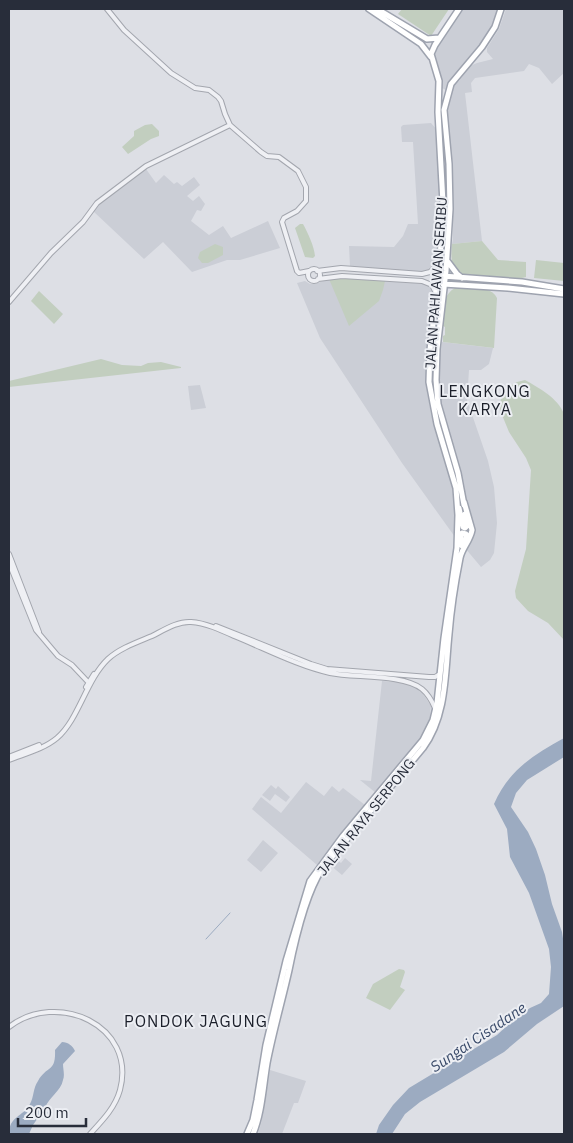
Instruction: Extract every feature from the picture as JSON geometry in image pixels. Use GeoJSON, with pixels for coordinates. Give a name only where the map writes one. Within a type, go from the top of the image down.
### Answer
{"type":"FeatureCollection","features":[{"type":"Feature","properties":{"kind":"main road"},"geometry":{"type":"LineString","coordinates":[[368,9],[421,44],[428,45],[427,40]]}},
{"type":"Feature","properties":{"kind":"main road"},"geometry":{"type":"LineString","coordinates":[[377,9],[427,40],[439,38]]}},
{"type":"Feature","properties":{"kind":"main road"},"geometry":{"type":"LineString","coordinates":[[431,58],[433,48],[459,9]]}},
{"type":"Feature","properties":{"kind":"main road","name":"JALAN PAHLAWAN SERIBU"},"geometry":{"type":"LineString","coordinates":[[464,502],[460,480],[442,421],[436,393],[436,349],[447,261],[450,203],[449,164],[444,115],[449,89],[454,80],[474,58],[490,34],[501,9]]}},
{"type":"Feature","properties":{"kind":"main road","name":"JALAN PAHLAWAN SERIBU"},"geometry":{"type":"LineString","coordinates":[[421,44],[437,71],[440,89],[438,112],[443,204],[440,261],[430,350],[429,382],[437,424],[456,488],[457,502]]}},
{"type":"Feature","properties":{"kind":"main road"},"geometry":{"type":"LineString","coordinates":[[447,261],[462,278]]}},
{"type":"Feature","properties":{"kind":"main road"},"geometry":{"type":"LineString","coordinates":[[564,288],[522,282],[476,280],[445,276],[438,279],[444,284],[564,294]]}},
{"type":"Feature","properties":{"kind":"main road"},"geometry":{"type":"LineString","coordinates":[[476,280],[471,282],[472,285],[476,286]]}},
{"type":"Feature","properties":{"kind":"main road"},"geometry":{"type":"LineString","coordinates":[[442,303],[448,291],[458,285]]}},
{"type":"Feature","properties":{"kind":"main road"},"geometry":{"type":"LineString","coordinates":[[457,502],[463,527],[465,528],[468,526],[464,502]]}},
{"type":"Feature","properties":{"kind":"main road","name":"JALAN RAYA SERPONG"},"geometry":{"type":"LineString","coordinates":[[399,773],[427,734],[436,709],[457,546],[457,502]]}},
{"type":"Feature","properties":{"kind":"main road","name":"JALAN RAYA SERPONG"},"geometry":{"type":"LineString","coordinates":[[254,1134],[260,1096],[296,933],[315,880],[331,856],[427,742],[437,723],[460,555],[472,530],[464,502]]}},
{"type":"Feature","properties":{"kind":"main road"},"geometry":{"type":"LineString","coordinates":[[457,546],[462,533],[466,534],[467,536],[462,545],[460,555]]}},
{"type":"Feature","properties":{"kind":"main road","name":"JALAN RAYA SERPONG"},"geometry":{"type":"LineString","coordinates":[[247,1134],[260,1096]]}},
{"type":"Feature","properties":{"kind":"street"},"geometry":{"type":"LineString","coordinates":[[107,9],[124,30],[171,73],[195,88],[209,90],[218,97],[230,125],[261,152],[267,156],[279,158],[298,171],[306,187],[306,201],[297,210],[284,218],[282,222],[299,273],[312,269],[341,268],[422,274],[433,270],[440,261]]}},
{"type":"Feature","properties":{"kind":"street"},"geometry":{"type":"LineString","coordinates":[[9,302],[50,253],[78,227],[97,203],[146,166],[230,125]]}},
{"type":"Feature","properties":{"kind":"street"},"geometry":{"type":"LineString","coordinates":[[317,270],[319,274],[318,279]]}},
{"type":"Feature","properties":{"kind":"street"},"geometry":{"type":"LineString","coordinates":[[309,271],[308,276],[310,280],[314,281],[342,276],[422,282],[432,285],[436,295]]}},
{"type":"Feature","properties":{"kind":"street"},"geometry":{"type":"LineString","coordinates":[[9,554],[39,632]]}},
{"type":"Feature","properties":{"kind":"street"},"geometry":{"type":"LineString","coordinates":[[9,563],[35,627],[58,656],[72,665],[89,683]]}},
{"type":"Feature","properties":{"kind":"street"},"geometry":{"type":"LineString","coordinates":[[9,758],[40,748],[57,738],[65,728],[89,683],[106,661],[117,652],[181,623],[203,623],[327,669],[429,677],[435,677],[440,674]]}},
{"type":"Feature","properties":{"kind":"street"},"geometry":{"type":"LineString","coordinates":[[203,623],[316,669],[331,673],[413,684],[426,693],[436,709]]}},
{"type":"Feature","properties":{"kind":"street"},"geometry":{"type":"LineString","coordinates":[[9,1028],[18,1021],[35,1015],[51,1012],[66,1013],[75,1014],[100,1027],[110,1038],[118,1050],[122,1066],[120,1090],[116,1103],[108,1115],[90,1134]]}},
{"type":"Feature","properties":{"kind":"shaded area"},"geometry":{"type":"Polygon","coordinates":[[[462,9],[498,9],[489,32],[449,83],[446,90],[442,88],[440,74],[434,58],[436,50],[456,15],[462,9]]]}},
{"type":"Feature","properties":{"kind":"shaded area"},"geometry":{"type":"Polygon","coordinates":[[[506,9],[564,9],[564,73],[552,84],[539,68],[529,64],[524,71],[475,78],[471,83],[472,92],[465,93],[482,241],[452,244],[453,206],[447,108],[454,84],[459,81],[470,66],[493,59],[487,52],[487,48],[499,29],[506,9]]]}},
{"type":"Feature","properties":{"kind":"shaded area"},"geometry":{"type":"Polygon","coordinates":[[[431,123],[437,130],[440,170],[441,228],[437,264],[433,270],[425,273],[350,266],[349,246],[394,247],[403,236],[408,224],[418,224],[413,142],[402,142],[401,127],[403,125],[431,123]]]}},
{"type":"Feature","properties":{"kind":"shaded area"},"geometry":{"type":"Polygon","coordinates":[[[146,169],[156,183],[164,175],[174,184],[177,182],[182,186],[194,177],[200,185],[187,196],[193,201],[199,196],[205,204],[201,211],[197,210],[191,221],[209,235],[223,226],[231,238],[268,221],[280,248],[240,260],[227,260],[192,272],[163,242],[144,259],[93,211],[97,205],[146,169]]]}},
{"type":"Feature","properties":{"kind":"shaded area"},"geometry":{"type":"Polygon","coordinates":[[[329,279],[428,284],[433,288],[435,293],[426,361],[427,391],[431,414],[453,488],[455,537],[402,463],[320,338],[297,283],[305,281],[314,284],[329,279]]]}},
{"type":"Feature","properties":{"kind":"shaded area"},"geometry":{"type":"Polygon","coordinates":[[[442,342],[493,348],[489,364],[481,370],[469,370],[467,400],[488,461],[494,487],[497,523],[494,553],[490,560],[481,567],[465,548],[475,533],[467,509],[464,483],[441,411],[439,391],[442,342]]]}},
{"type":"Feature","properties":{"kind":"shaded area"},"geometry":{"type":"Polygon","coordinates":[[[200,385],[206,408],[191,410],[188,386],[200,385]]]}},
{"type":"Feature","properties":{"kind":"shaded area"},"geometry":{"type":"Polygon","coordinates":[[[382,681],[414,686],[422,692],[431,706],[429,723],[422,738],[376,793],[360,780],[371,781],[382,681]]]}},
{"type":"Feature","properties":{"kind":"shaded area"},"geometry":{"type":"Polygon","coordinates":[[[306,782],[324,796],[332,786],[339,792],[343,788],[365,805],[317,865],[252,809],[261,797],[281,813],[306,782]]]}},
{"type":"Feature","properties":{"kind":"shaded area"},"geometry":{"type":"Polygon","coordinates":[[[271,785],[276,789],[278,786],[290,797],[286,802],[275,794],[270,801],[262,795],[271,785]]]}},
{"type":"Feature","properties":{"kind":"shaded area"},"geometry":{"type":"Polygon","coordinates":[[[263,840],[278,853],[261,872],[247,860],[263,840]]]}},
{"type":"Feature","properties":{"kind":"shaded area"},"geometry":{"type":"Polygon","coordinates":[[[335,858],[341,863],[345,858],[352,864],[342,875],[330,865],[335,858]]]}},
{"type":"Feature","properties":{"kind":"shaded area"},"geometry":{"type":"Polygon","coordinates":[[[270,1070],[306,1081],[298,1103],[294,1103],[282,1134],[258,1133],[270,1070]]]}},
{"type":"Feature","properties":{"kind":"green space"},"geometry":{"type":"Polygon","coordinates":[[[402,9],[449,9],[431,36],[398,14],[402,9]]]}},
{"type":"Feature","properties":{"kind":"green space"},"geometry":{"type":"Polygon","coordinates":[[[152,124],[159,131],[159,136],[128,154],[122,147],[134,136],[134,131],[145,125],[152,124]]]}},
{"type":"Feature","properties":{"kind":"green space"},"geometry":{"type":"Polygon","coordinates":[[[303,224],[310,240],[315,256],[313,258],[305,257],[295,228],[303,224]]]}},
{"type":"Feature","properties":{"kind":"green space"},"geometry":{"type":"Polygon","coordinates":[[[482,241],[498,260],[526,262],[526,277],[470,277],[459,273],[451,256],[452,244],[482,241]]]}},
{"type":"Feature","properties":{"kind":"green space"},"geometry":{"type":"Polygon","coordinates":[[[215,244],[223,247],[223,255],[208,263],[202,263],[198,258],[200,252],[215,244]]]}},
{"type":"Feature","properties":{"kind":"green space"},"geometry":{"type":"Polygon","coordinates":[[[536,260],[564,263],[564,281],[534,278],[536,260]]]}},
{"type":"Feature","properties":{"kind":"green space"},"geometry":{"type":"Polygon","coordinates":[[[329,279],[385,281],[379,301],[349,326],[329,279]]]}},
{"type":"Feature","properties":{"kind":"green space"},"geometry":{"type":"Polygon","coordinates":[[[472,287],[485,289],[497,298],[494,348],[443,342],[443,336],[445,335],[443,310],[445,300],[455,288],[472,287]]]}},
{"type":"Feature","properties":{"kind":"green space"},"geometry":{"type":"Polygon","coordinates":[[[39,291],[63,314],[54,324],[31,301],[39,291]]]}},
{"type":"Feature","properties":{"kind":"green space"},"geometry":{"type":"Polygon","coordinates":[[[101,359],[122,365],[141,366],[148,363],[161,362],[181,368],[9,387],[9,381],[101,359]]]}},
{"type":"Feature","properties":{"kind":"green space"},"geometry":{"type":"Polygon","coordinates":[[[525,380],[553,398],[564,414],[564,640],[548,623],[528,611],[516,598],[515,591],[526,549],[531,470],[526,458],[509,432],[500,410],[501,397],[507,388],[525,380]]]}},
{"type":"Feature","properties":{"kind":"green space"},"geometry":{"type":"Polygon","coordinates":[[[399,969],[405,972],[400,987],[405,990],[390,1010],[366,998],[373,984],[399,969]]]}},
{"type":"Feature","properties":{"kind":"water"},"geometry":{"type":"Polygon","coordinates":[[[564,738],[564,757],[527,780],[516,793],[511,807],[528,832],[536,849],[562,932],[564,945],[564,1006],[537,1024],[504,1052],[420,1102],[405,1114],[392,1134],[376,1134],[379,1125],[393,1105],[409,1088],[497,1035],[530,1008],[541,1003],[549,994],[551,967],[549,949],[529,893],[510,857],[507,829],[494,804],[507,782],[523,765],[532,757],[564,738]]]}},
{"type":"Feature","properties":{"kind":"water"},"geometry":{"type":"Polygon","coordinates":[[[62,1042],[73,1047],[75,1051],[63,1064],[64,1076],[62,1084],[45,1108],[48,1113],[44,1116],[40,1115],[29,1134],[9,1134],[11,1124],[30,1104],[35,1087],[41,1076],[52,1066],[55,1050],[62,1042]]]}},
{"type":"Feature","properties":{"kind":"waterway"},"geometry":{"type":"LineString","coordinates":[[206,939],[230,913]]}},
{"type":"Feature","properties":{"kind":"district","name":"LENGKONG KARYA"},"geometry":{"type":"Point","coordinates":[485,400]}},
{"type":"Feature","properties":{"kind":"district","name":"PONDOK JAGUNG"},"geometry":{"type":"Point","coordinates":[196,1021]}},
{"type":"Feature","properties":{"kind":"water label","name":"Sungai Cisadane"},"geometry":{"type":"Point","coordinates":[478,1037]}}]}
